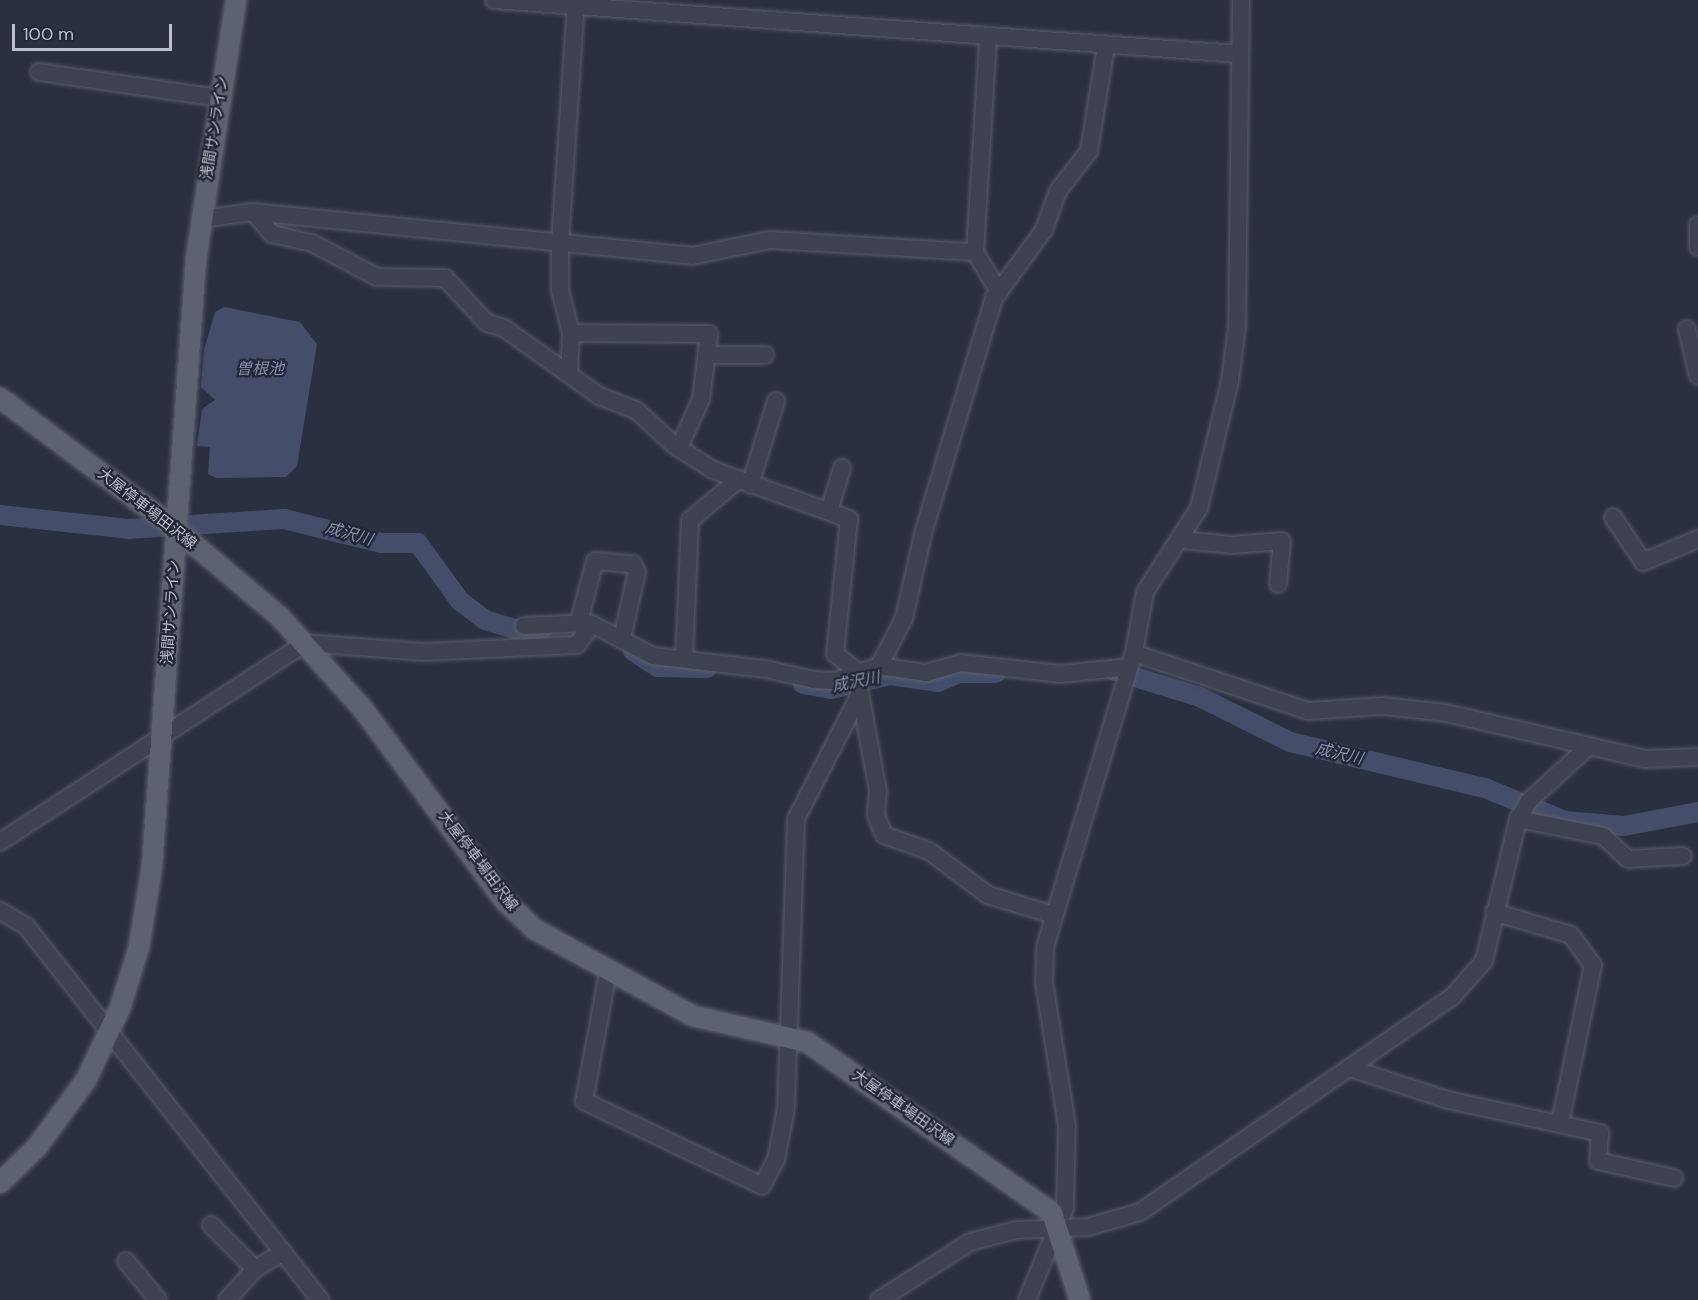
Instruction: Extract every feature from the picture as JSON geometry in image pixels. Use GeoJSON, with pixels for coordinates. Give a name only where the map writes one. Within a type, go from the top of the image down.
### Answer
{"type":"FeatureCollection","features":[{"type":"Feature","properties":{"kind":"main road","name":"浅間サンライン"},"geometry":{"type":"LineString","coordinates":[[0,1183],[63,1113],[110,1032],[135,964],[147,904],[162,736],[172,522],[201,219],[236,0]]}},
{"type":"Feature","properties":{"kind":"main road","name":"大屋停車場田沢線"},"geometry":{"type":"LineString","coordinates":[[0,398],[172,522],[305,643],[362,708],[504,900],[534,929],[608,972],[693,1016],[791,1036],[817,1048],[1052,1213],[1060,1230],[1080,1300]]}},
{"type":"Feature","properties":{"kind":"street"},"geometry":{"type":"LineString","coordinates":[[494,0],[988,38],[1239,54]]}},
{"type":"Feature","properties":{"kind":"street"},"geometry":{"type":"LineString","coordinates":[[1027,1300],[1060,1230],[1067,1126],[1044,982],[1045,947],[1129,670],[1145,592],[1182,540],[1199,508],[1220,439],[1237,326],[1241,0]]}},
{"type":"Feature","properties":{"kind":"street"},"geometry":{"type":"LineString","coordinates":[[569,372],[571,333],[560,290],[560,243],[576,5]]}},
{"type":"Feature","properties":{"kind":"street"},"geometry":{"type":"LineString","coordinates":[[988,38],[975,252],[999,292]]}},
{"type":"Feature","properties":{"kind":"street"},"geometry":{"type":"LineString","coordinates":[[608,972],[584,1101],[762,1186],[783,1137],[791,1036],[796,819],[860,683],[879,666],[904,618],[924,530],[980,334],[999,292],[1044,230],[1058,190],[1089,150],[1106,46]]}},
{"type":"Feature","properties":{"kind":"street"},"geometry":{"type":"LineString","coordinates":[[39,72],[220,98]]}},
{"type":"Feature","properties":{"kind":"street"},"geometry":{"type":"LineString","coordinates":[[201,219],[253,212],[692,256],[770,240],[975,252]]}},
{"type":"Feature","properties":{"kind":"street"},"geometry":{"type":"LineString","coordinates":[[253,212],[272,234],[312,243],[377,277],[444,278],[487,323],[504,328],[569,372],[599,396],[636,410],[679,448],[744,482],[830,508],[849,519],[834,654],[860,683],[878,791],[876,815],[884,835],[929,851],[988,895],[1054,915]]}},
{"type":"Feature","properties":{"kind":"street"},"geometry":{"type":"LineString","coordinates":[[1698,225],[1698,247]]}},
{"type":"Feature","properties":{"kind":"street"},"geometry":{"type":"LineString","coordinates":[[1687,329],[1695,347],[1698,375]]}},
{"type":"Feature","properties":{"kind":"street"},"geometry":{"type":"LineString","coordinates":[[571,333],[709,334],[701,399],[679,448]]}},
{"type":"Feature","properties":{"kind":"street"},"geometry":{"type":"LineString","coordinates":[[706,355],[765,355]]}},
{"type":"Feature","properties":{"kind":"street"},"geometry":{"type":"LineString","coordinates":[[684,659],[690,520],[744,482],[776,401]]}},
{"type":"Feature","properties":{"kind":"street"},"geometry":{"type":"LineString","coordinates":[[830,508],[842,468]]}},
{"type":"Feature","properties":{"kind":"street"},"geometry":{"type":"LineString","coordinates":[[1613,517],[1643,562],[1698,539]]}},
{"type":"Feature","properties":{"kind":"street"},"geometry":{"type":"LineString","coordinates":[[1182,540],[1232,545],[1282,541],[1278,584]]}},
{"type":"Feature","properties":{"kind":"street"},"geometry":{"type":"LineString","coordinates":[[0,842],[305,643],[424,652],[577,645],[585,628],[595,561],[633,564],[637,572],[622,638]]}},
{"type":"Feature","properties":{"kind":"street"},"geometry":{"type":"LineString","coordinates":[[524,626],[585,628],[622,638],[653,656],[814,680],[860,683]]}},
{"type":"Feature","properties":{"kind":"street"},"geometry":{"type":"LineString","coordinates":[[879,666],[926,674],[961,663],[1061,674],[1129,670],[1308,711],[1383,706],[1446,713],[1645,759],[1698,757]]}},
{"type":"Feature","properties":{"kind":"street"},"geometry":{"type":"LineString","coordinates":[[879,1300],[970,1242],[1016,1230],[1060,1230],[1140,1212],[1350,1068],[1467,982],[1484,961],[1494,912],[1523,811],[1588,747]]}},
{"type":"Feature","properties":{"kind":"street"},"geometry":{"type":"LineString","coordinates":[[1523,811],[1603,836],[1628,859],[1683,856]]}},
{"type":"Feature","properties":{"kind":"street"},"geometry":{"type":"LineString","coordinates":[[0,911],[26,926],[320,1300]]}},
{"type":"Feature","properties":{"kind":"street"},"geometry":{"type":"LineString","coordinates":[[1494,912],[1571,935],[1593,965],[1560,1123]]}},
{"type":"Feature","properties":{"kind":"street"},"geometry":{"type":"LineString","coordinates":[[1350,1068],[1448,1100],[1600,1132],[1598,1161],[1674,1178]]}},
{"type":"Feature","properties":{"kind":"street"},"geometry":{"type":"LineString","coordinates":[[211,1224],[255,1269]]}},
{"type":"Feature","properties":{"kind":"street"},"geometry":{"type":"LineString","coordinates":[[227,1300],[255,1269],[283,1252]]}},
{"type":"Feature","properties":{"kind":"street"},"geometry":{"type":"LineString","coordinates":[[126,1261],[154,1299]]}},
{"type":"Feature","properties":{"kind":"water","name":"曽根池"},"geometry":{"type":"Polygon","coordinates":[[[224,307],[300,322],[317,344],[297,466],[286,477],[216,478],[208,474],[210,447],[197,446],[202,409],[215,400],[201,387],[204,350],[215,312],[224,307]]]}},
{"type":"Feature","properties":{"kind":"waterway","name":"成沢川"},"geometry":{"type":"LineString","coordinates":[[0,515],[128,529],[284,519],[381,543],[418,543],[460,601],[485,620],[514,629],[542,629]]}},
{"type":"Feature","properties":{"kind":"waterway","name":"成沢川"},"geometry":{"type":"LineString","coordinates":[[633,651],[658,667],[707,668]]}},
{"type":"Feature","properties":{"kind":"waterway","name":"成沢川"},"geometry":{"type":"LineString","coordinates":[[1112,670],[1200,697],[1290,742],[1485,788],[1565,821],[1624,826],[1698,812]]}},
{"type":"Feature","properties":{"kind":"waterway","name":"成沢川"},"geometry":{"type":"LineString","coordinates":[[803,684],[831,689],[890,675],[938,682],[959,673],[996,673]]}}]}
